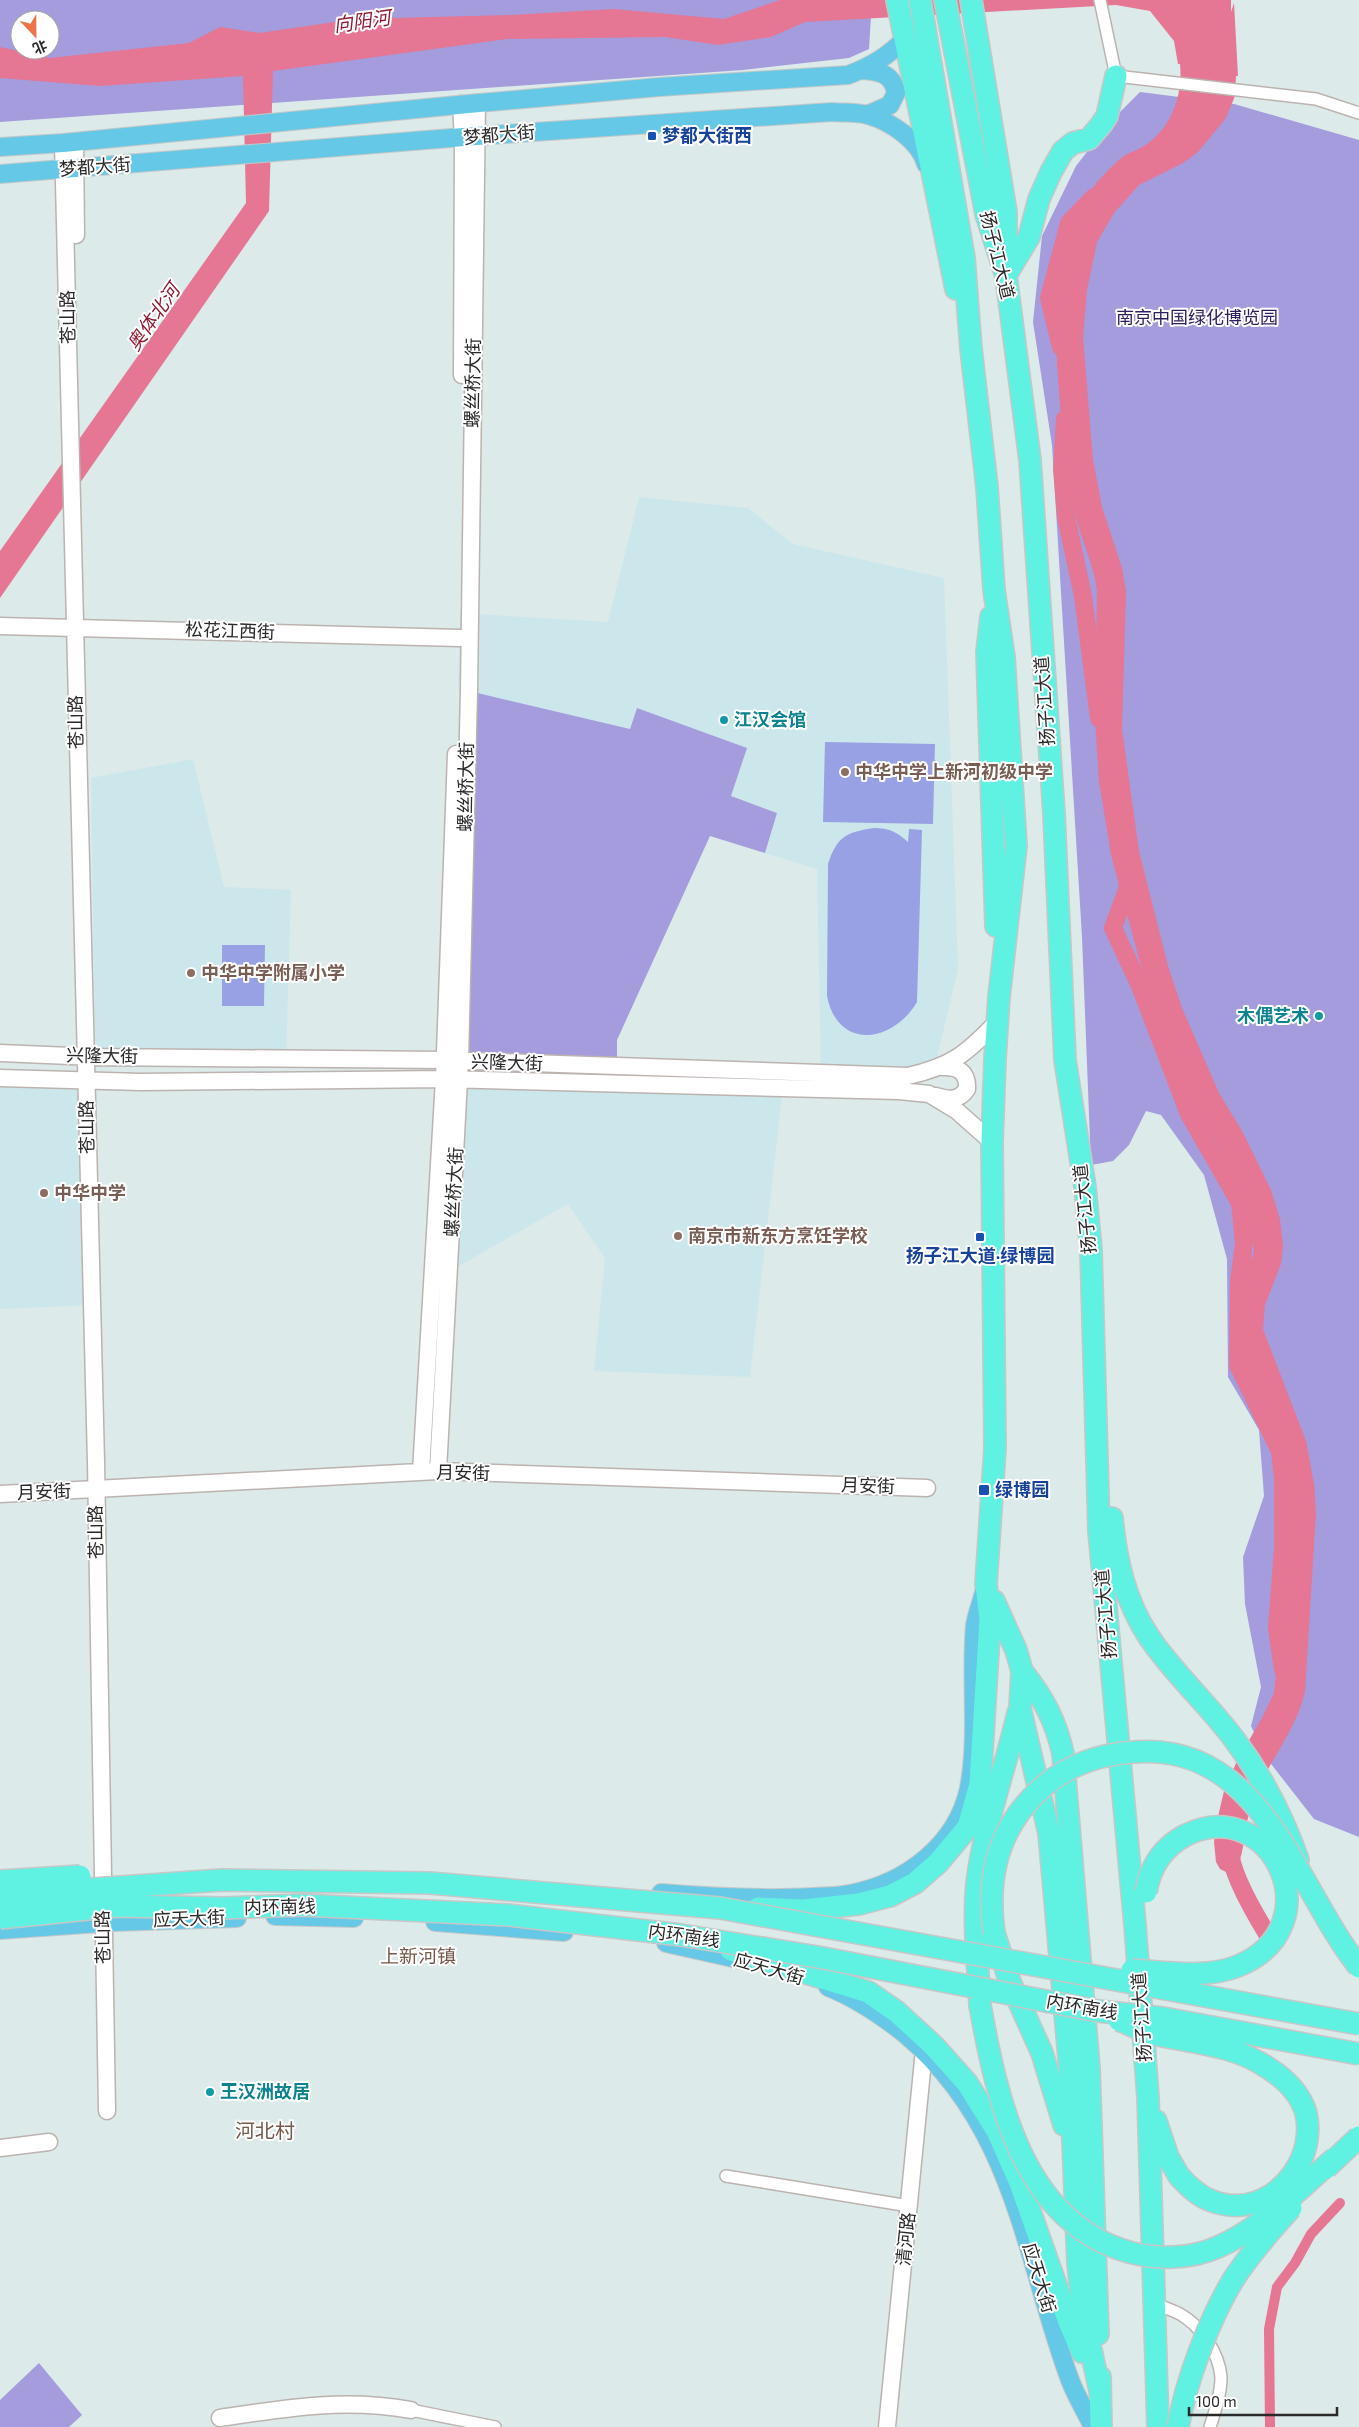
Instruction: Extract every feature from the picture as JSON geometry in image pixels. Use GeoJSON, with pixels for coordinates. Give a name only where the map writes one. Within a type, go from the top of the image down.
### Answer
{"type":"FeatureCollection","features":[{"type":"Feature","properties":{"kind":"highway"},"geometry":{"type":"LineString","coordinates":[[897,0],[912,32],[948,255],[971,349]]}},
{"type":"Feature","properties":{"kind":"highway","name":"扬子江大道"},"geometry":{"type":"LineString","coordinates":[[920,0],[912,32],[964,258],[971,349],[987,487],[994,590],[987,652],[998,997],[997,1022]]}},
{"type":"Feature","properties":{"kind":"highway","name":"扬子江大道"},"geometry":{"type":"LineString","coordinates":[[945,0],[986,214],[1006,276],[1030,460],[1054,814],[1065,1060],[1085,1187],[1091,1250],[1100,1541],[1135,1925],[1148,2097],[1158,2427]]}},
{"type":"Feature","properties":{"kind":"highway"},"geometry":{"type":"LineString","coordinates":[[971,0],[1006,212],[1006,276]]}},
{"type":"Feature","properties":{"kind":"highway"},"geometry":{"type":"LineString","coordinates":[[1006,276],[1029,237],[1039,199],[1063,151],[1073,143],[1089,139],[1102,125],[1116,76]]}},
{"type":"Feature","properties":{"kind":"highway"},"geometry":{"type":"LineString","coordinates":[[720,1908],[803,1910],[859,1904],[890,1896],[915,1883],[954,1845],[968,1827],[980,1784],[990,1619],[986,1584],[994,1467],[992,1142],[997,1022]]}},
{"type":"Feature","properties":{"kind":"highway"},"geometry":{"type":"LineString","coordinates":[[1096,1435],[1110,1497],[1120,1573],[1128,1596],[1148,1636],[1234,1740],[1252,1766],[1286,1827],[1303,1875],[1321,1912],[1359,1967]]}},
{"type":"Feature","properties":{"kind":"highway"},"geometry":{"type":"LineString","coordinates":[[986,1584],[1016,1650],[1022,1671],[1020,1708],[1007,1763],[989,1818],[977,1883],[976,1912],[980,2005],[1002,2106],[1030,2169],[1046,2196],[1065,2218],[1096,2239],[1116,2248],[1142,2255],[1174,2257],[1200,2254],[1219,2247],[1264,2218],[1359,2137]]}},
{"type":"Feature","properties":{"kind":"highway"},"geometry":{"type":"LineString","coordinates":[[1022,1671],[1040,1694],[1052,1714],[1063,1754],[1089,2068],[1101,2427]]}},
{"type":"Feature","properties":{"kind":"highway"},"geometry":{"type":"LineString","coordinates":[[1020,1708],[1049,1833],[1070,2069],[1078,2264],[1084,2318],[1100,2391]]}},
{"type":"Feature","properties":{"kind":"highway"},"geometry":{"type":"LineString","coordinates":[[1074,2159],[1042,2053],[1010,1982],[994,1933],[990,1905],[997,1854],[1020,1811],[1032,1796],[1063,1773],[1088,1760],[1111,1754],[1140,1751],[1169,1752],[1218,1773],[1242,1790],[1264,1814],[1303,1875]]}},
{"type":"Feature","properties":{"kind":"highway"},"geometry":{"type":"LineString","coordinates":[[1043,1966],[1204,1973],[1237,1966],[1264,1950],[1280,1932],[1288,1901],[1283,1872],[1268,1849],[1244,1833],[1215,1826],[1182,1838],[1162,1853],[1148,1879],[1146,1892],[1135,1925]]}},
{"type":"Feature","properties":{"kind":"highway"},"geometry":{"type":"LineString","coordinates":[[0,1881],[139,1872],[222,1880]]}},
{"type":"Feature","properties":{"kind":"highway","name":"内环南线"},"geometry":{"type":"LineString","coordinates":[[0,1900],[63,1891],[222,1880],[430,1883],[720,1908],[1359,2024]]}},
{"type":"Feature","properties":{"kind":"highway","name":"内环南线"},"geometry":{"type":"LineString","coordinates":[[0,1918],[117,1906],[224,1908],[304,1905],[508,1915],[681,1935],[828,1959],[1098,2011],[1163,2018],[1359,2054]]}},
{"type":"Feature","properties":{"kind":"highway"},"geometry":{"type":"LineString","coordinates":[[0,1930],[65,1920],[224,1908]]}},
{"type":"Feature","properties":{"kind":"highway"},"geometry":{"type":"LineString","coordinates":[[681,1935],[868,1992],[897,2012],[929,2048],[966,2083],[997,2131],[1042,2241],[1069,2322],[1100,2391]]}},
{"type":"Feature","properties":{"kind":"highway"},"geometry":{"type":"LineString","coordinates":[[1098,2011],[1148,2032],[1237,2052],[1258,2062],[1283,2079],[1302,2102],[1308,2123],[1302,2163],[1288,2182],[1273,2195],[1255,2202],[1225,2204],[1202,2196],[1179,2176],[1168,2157],[1148,2097]]}},
{"type":"Feature","properties":{"kind":"highway"},"geometry":{"type":"LineString","coordinates":[[1178,2427],[1191,2378],[1205,2338],[1233,2280],[1289,2210],[1335,2158]]}},
{"type":"Feature","properties":{"kind":"main road","name":"梦都大街"},"geometry":{"type":"LineString","coordinates":[[0,147],[69,143],[296,120],[668,87],[848,76],[888,56],[912,32]]}},
{"type":"Feature","properties":{"kind":"main road"},"geometry":{"type":"LineString","coordinates":[[861,70],[886,75],[892,81],[896,93],[890,105],[867,115]]}},
{"type":"Feature","properties":{"kind":"main road","name":"梦都大街"},"geometry":{"type":"LineString","coordinates":[[0,174],[470,137],[832,112],[867,115],[894,127],[916,145],[925,160],[941,213]]}},
{"type":"Feature","properties":{"kind":"main road"},"geometry":{"type":"LineString","coordinates":[[0,1891],[107,1879],[315,1872],[393,1874],[669,1894],[792,1898],[848,1895],[880,1886],[907,1873],[926,1859],[944,1840],[958,1820],[968,1788],[972,1746],[976,1624],[986,1584]]}},
{"type":"Feature","properties":{"kind":"main road","name":"应天大街"},"geometry":{"type":"LineString","coordinates":[[0,1930],[109,1922],[294,1916],[530,1928],[675,1944],[777,1969],[840,1992],[882,2016],[929,2048],[980,2123],[995,2153],[1030,2249],[1070,2381],[1093,2427]]}},
{"type":"Feature","properties":{"kind":"street"},"geometry":{"type":"LineString","coordinates":[[1101,5],[1116,76],[1170,80],[1316,99],[1359,113]]}},
{"type":"Feature","properties":{"kind":"street","name":"螺丝桥大街"},"geometry":{"type":"LineString","coordinates":[[452,1060],[469,691],[469,104]]}},
{"type":"Feature","properties":{"kind":"street","name":"螺丝桥大街"},"geometry":{"type":"LineString","coordinates":[[438,1471],[452,1079],[470,137]]}},
{"type":"Feature","properties":{"kind":"street","name":"苍山路"},"geometry":{"type":"LineString","coordinates":[[69,143],[73,446],[101,1489],[109,1922],[107,2111]]}},
{"type":"Feature","properties":{"kind":"street","name":"松花江西街"},"geometry":{"type":"LineString","coordinates":[[0,626],[460,638]]}},
{"type":"Feature","properties":{"kind":"street","name":"兴隆大街"},"geometry":{"type":"LineString","coordinates":[[0,1053],[90,1057],[452,1060],[908,1076],[942,1067],[955,1061],[997,1022]]}},
{"type":"Feature","properties":{"kind":"street"},"geometry":{"type":"LineString","coordinates":[[929,1094],[954,1099],[963,1096],[967,1089],[965,1074],[952,1066],[942,1067]]}},
{"type":"Feature","properties":{"kind":"street","name":"兴隆大街"},"geometry":{"type":"LineString","coordinates":[[0,1078],[90,1081],[452,1079],[899,1091],[929,1094],[957,1111],[992,1142]]}},
{"type":"Feature","properties":{"kind":"street","name":"螺丝桥大街"},"geometry":{"type":"LineString","coordinates":[[421,1472],[452,1079]]}},
{"type":"Feature","properties":{"kind":"street","name":"月安街"},"geometry":{"type":"LineString","coordinates":[[0,1494],[438,1471],[927,1488]]}},
{"type":"Feature","properties":{"kind":"street","name":"清河路"},"geometry":{"type":"LineString","coordinates":[[887,2427],[909,2206],[929,2048]]}},
{"type":"Feature","properties":{"kind":"street"},"geometry":{"type":"LineString","coordinates":[[0,2148],[49,2142]]}},
{"type":"Feature","properties":{"kind":"street"},"geometry":{"type":"LineString","coordinates":[[726,2176],[909,2206]]}},
{"type":"Feature","properties":{"kind":"street"},"geometry":{"type":"LineString","coordinates":[[1154,2304],[1181,2314],[1200,2331],[1218,2359],[1221,2379],[1218,2402],[1210,2427]]}},
{"type":"Feature","properties":{"kind":"street"},"geometry":{"type":"LineString","coordinates":[[220,2418],[304,2405],[378,2405],[495,2427]]}},
{"type":"Feature","properties":{"kind":"shaded area","name":"中华中学上新河初级中学"},"geometry":{"type":"Polygon","coordinates":[[[639,497],[748,508],[793,544],[944,578],[958,969],[934,1070],[821,1072],[817,869],[765,853],[777,813],[731,796],[746,748],[637,708],[630,729],[458,689],[460,613],[608,622],[639,497]]]}},
{"type":"Feature","properties":{"kind":"shaded area"},"geometry":{"type":"Polygon","coordinates":[[[825,742],[935,744],[933,824],[823,822],[825,742]]]}},
{"type":"Feature","properties":{"kind":"shaded area","name":"中华中学附属小学"},"geometry":{"type":"Polygon","coordinates":[[[193,759],[224,887],[291,890],[286,1059],[95,1057],[91,778],[193,759]]]}},
{"type":"Feature","properties":{"kind":"shaded area"},"geometry":{"type":"Polygon","coordinates":[[[874,828],[892,831],[908,842],[909,829],[922,830],[917,1002],[907,1016],[894,1026],[881,1033],[867,1035],[854,1033],[842,1026],[833,1014],[827,996],[828,864],[835,847],[844,837],[857,831],[874,828]]]}},
{"type":"Feature","properties":{"kind":"shaded area"},"geometry":{"type":"Polygon","coordinates":[[[222,945],[265,945],[264,1006],[222,1006],[222,945]]]}},
{"type":"Feature","properties":{"kind":"shaded area","name":"中华中学"},"geometry":{"type":"Polygon","coordinates":[[[0,1078],[85,1081],[91,1305],[0,1309],[0,1078]]]}},
{"type":"Feature","properties":{"kind":"shaded area","name":"南京市新东方烹饪学校"},"geometry":{"type":"Polygon","coordinates":[[[444,1079],[783,1087],[750,1377],[594,1371],[605,1258],[568,1204],[450,1271],[444,1079]]]}},
{"type":"Feature","properties":{"kind":"green space"},"geometry":{"type":"Polygon","coordinates":[[[0,0],[872,0],[869,49],[849,58],[743,70],[0,122],[0,0]]]}},
{"type":"Feature","properties":{"kind":"green space","name":"南京中国绿化博览园"},"geometry":{"type":"Polygon","coordinates":[[[1140,92],[1234,104],[1359,140],[1359,1837],[1314,1819],[1268,1760],[1251,1726],[1261,1687],[1245,1604],[1243,1557],[1264,1496],[1259,1430],[1228,1377],[1227,1259],[1204,1175],[1161,1115],[1146,1111],[1129,1145],[1113,1161],[1091,1165],[1082,937],[1052,445],[1033,322],[1042,236],[1076,166],[1112,120],[1140,92]]]}},
{"type":"Feature","properties":{"kind":"green space"},"geometry":{"type":"Polygon","coordinates":[[[469,691],[630,729],[637,708],[747,748],[731,796],[777,813],[765,853],[710,836],[617,1040],[617,1067],[460,1061],[469,691]]]}},
{"type":"Feature","properties":{"kind":"green space"},"geometry":{"type":"Polygon","coordinates":[[[39,2363],[82,2415],[69,2427],[0,2427],[0,2400],[39,2363]]]}},
{"type":"Feature","properties":{"kind":"water","name":"向阳河"},"geometry":{"type":"Polygon","coordinates":[[[780,0],[1231,0],[1231,12],[1234,3],[1238,76],[1236,76],[1235,96],[1226,118],[1198,152],[1183,163],[1139,185],[1114,213],[1097,242],[1087,290],[1083,337],[1093,460],[1102,507],[1122,568],[1126,591],[1122,729],[1139,851],[1168,966],[1182,1008],[1219,1093],[1242,1131],[1271,1190],[1280,1219],[1283,1247],[1281,1264],[1265,1305],[1263,1329],[1306,1441],[1314,1484],[1316,1513],[1305,1692],[1288,1735],[1265,1775],[1252,1803],[1242,1854],[1236,1870],[1226,1872],[1220,1869],[1216,1862],[1214,1842],[1217,1821],[1224,1791],[1237,1761],[1274,1693],[1282,1622],[1288,1510],[1278,1447],[1237,1343],[1234,1326],[1237,1294],[1254,1252],[1251,1224],[1244,1200],[1218,1146],[1195,1107],[1155,1018],[1111,855],[1099,781],[1095,720],[1097,590],[1093,569],[1077,520],[1067,471],[1057,359],[1056,315],[1060,270],[1071,225],[1079,207],[1091,189],[1113,166],[1123,157],[1147,144],[1163,129],[1174,109],[1180,87],[1180,64],[1178,64],[1174,41],[1150,11],[1116,5],[805,22],[771,37],[718,45],[665,37],[507,39],[273,71],[269,211],[0,598],[0,551],[246,203],[243,76],[100,86],[0,78],[0,47],[10,49],[10,60],[60,60],[60,57],[189,43],[220,27],[259,33],[355,19],[511,15],[614,9],[724,19],[780,0]]]}},
{"type":"Feature","properties":{"kind":"waterway"},"geometry":{"type":"LineString","coordinates":[[1061,347],[1049,298],[1069,223],[1094,197]]}},
{"type":"Feature","properties":{"kind":"waterway"},"geometry":{"type":"LineString","coordinates":[[1065,419],[1062,469],[1066,517],[1083,596],[1099,718]]}},
{"type":"Feature","properties":{"kind":"waterway"},"geometry":{"type":"LineString","coordinates":[[1127,879],[1128,887],[1113,928],[1140,986],[1189,1114],[1240,1203],[1244,1242],[1239,1282],[1238,1365],[1280,1451],[1283,1479],[1283,1549],[1277,1628],[1283,1670]]}},
{"type":"Feature","properties":{"kind":"waterway"},"geometry":{"type":"LineString","coordinates":[[1230,1847],[1238,1880],[1269,1937]]}},
{"type":"Feature","properties":{"kind":"waterway"},"geometry":{"type":"LineString","coordinates":[[1270,2427],[1269,2329],[1277,2287],[1295,2263],[1311,2234],[1340,2203]]}},
{"type":"Feature","properties":{"kind":"place","name":"梦都大街西"},"geometry":{"type":"Point","coordinates":[652,136]}},
{"type":"Feature","properties":{"kind":"place","name":"江汉会馆"},"geometry":{"type":"Point","coordinates":[724,720]}},
{"type":"Feature","properties":{"kind":"place","name":"中华中学上新河初级中学"},"geometry":{"type":"Point","coordinates":[845,772]}},
{"type":"Feature","properties":{"kind":"place","name":"中华中学附属小学"},"geometry":{"type":"Point","coordinates":[191,973]}},
{"type":"Feature","properties":{"kind":"place","name":"木偶艺术"},"geometry":{"type":"Point","coordinates":[1319,1016]}},
{"type":"Feature","properties":{"kind":"place","name":"中华中学"},"geometry":{"type":"Point","coordinates":[44,1193]}},
{"type":"Feature","properties":{"kind":"place","name":"南京市新东方烹饪学校"},"geometry":{"type":"Point","coordinates":[678,1236]}},
{"type":"Feature","properties":{"kind":"place","name":"扬子江大道·绿博园"},"geometry":{"type":"Point","coordinates":[980,1237]}},
{"type":"Feature","properties":{"kind":"place","name":"绿博园"},"geometry":{"type":"Point","coordinates":[984,1490]}},
{"type":"Feature","properties":{"kind":"place","name":"王汉洲故居"},"geometry":{"type":"Point","coordinates":[210,2092]}},
{"type":"Feature","properties":{"kind":"district","name":"上新河镇"},"geometry":{"type":"Point","coordinates":[418,1956]}},
{"type":"Feature","properties":{"kind":"district","name":"河北村"},"geometry":{"type":"Point","coordinates":[265,2131]}},
{"type":"Feature","properties":{"kind":"water label","name":"奥体北河"},"geometry":{"type":"Point","coordinates":[153,317]}}]}
